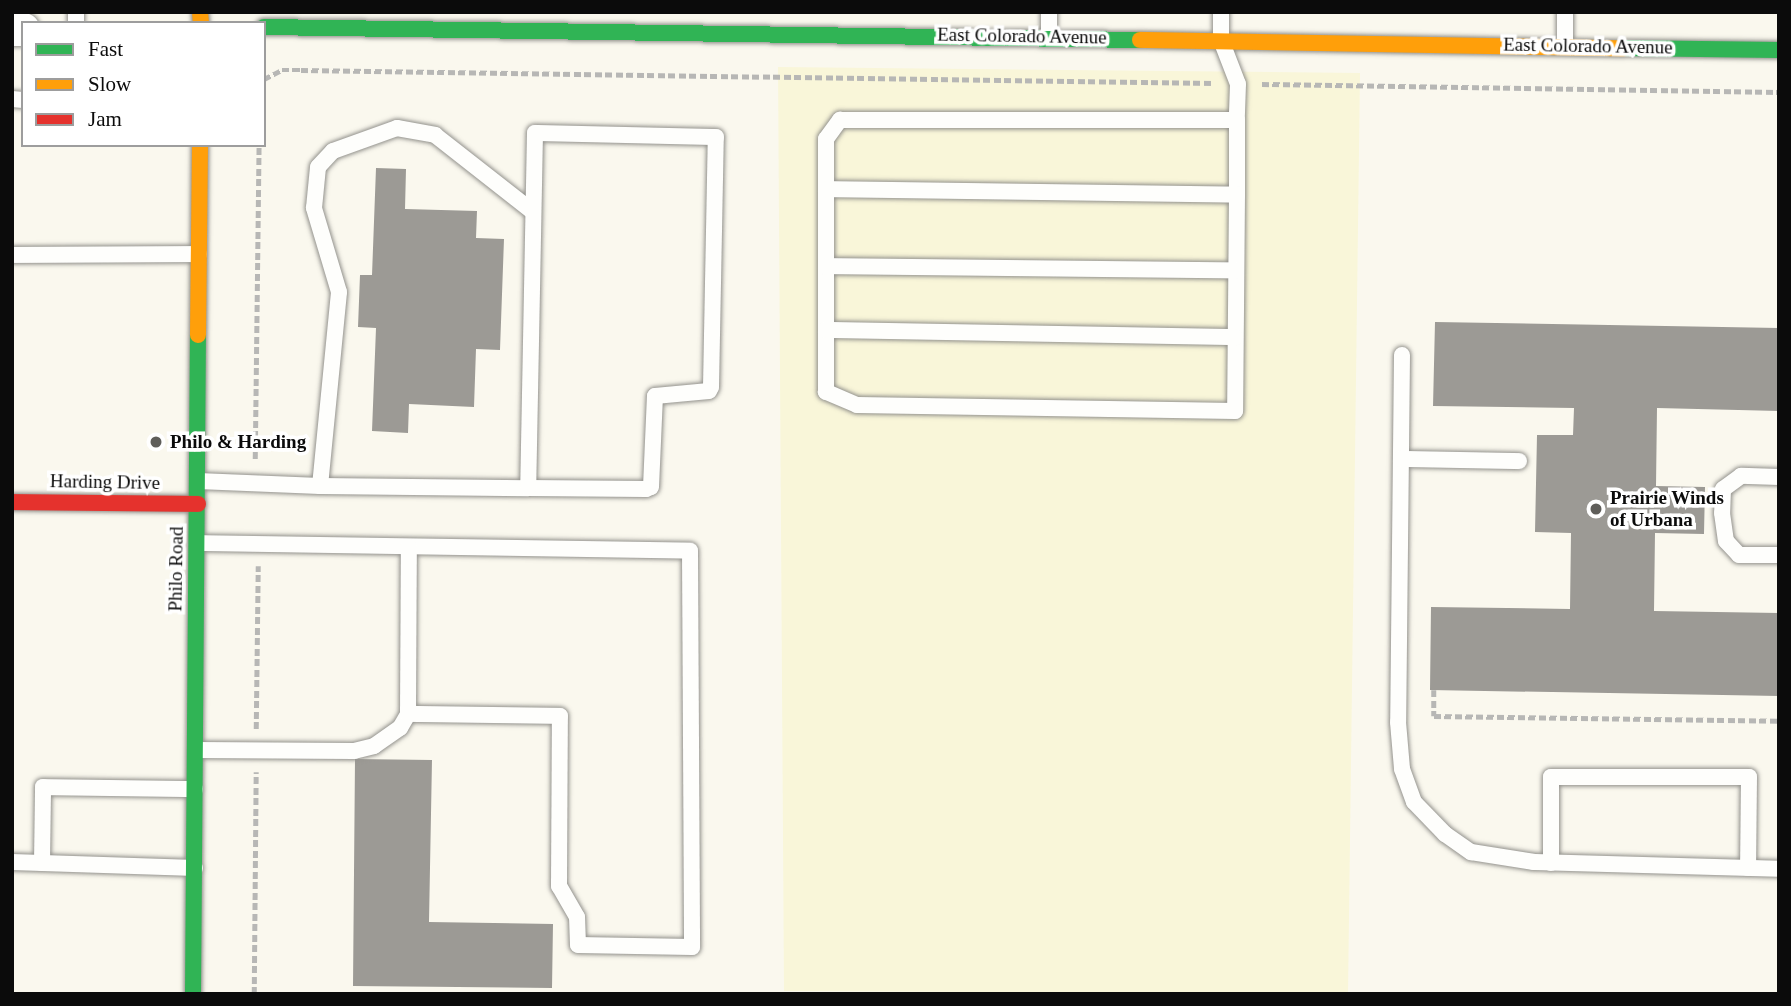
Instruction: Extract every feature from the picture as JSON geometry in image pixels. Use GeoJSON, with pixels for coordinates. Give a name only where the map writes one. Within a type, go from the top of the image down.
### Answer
{"type":"FeatureCollection","features":[{"type":"Feature","properties":{"kind":"street","name":"East Colorado Avenue"},"geometry":{"type":"LineString","coordinates":[[266,27],[1049,36],[1779,50]]}},
{"type":"Feature","properties":{"kind":"street","name":"Philo Road"},"geometry":{"type":"LineString","coordinates":[[193,994],[200,147]]}},
{"type":"Feature","properties":{"kind":"street","name":"Harding Drive"},"geometry":{"type":"LineString","coordinates":[[12,502],[198,504]]}},
{"type":"Feature","properties":{"kind":"lane"},"geometry":{"type":"LineString","coordinates":[[784,12],[784,33]]}},
{"type":"Feature","properties":{"kind":"lane"},"geometry":{"type":"LineString","coordinates":[[1049,12],[1049,36]]}},
{"type":"Feature","properties":{"kind":"lane"},"geometry":{"type":"LineString","coordinates":[[1221,12],[1221,40],[1238,84],[1235,411],[857,405],[826,393],[826,139],[840,120],[1237,120]]}},
{"type":"Feature","properties":{"kind":"lane"},"geometry":{"type":"LineString","coordinates":[[1565,12],[1565,46]]}},
{"type":"Feature","properties":{"kind":"lane"},"geometry":{"type":"LineString","coordinates":[[320,486],[340,292],[314,208],[318,167],[333,151],[397,128],[435,135],[533,211]]}},
{"type":"Feature","properties":{"kind":"lane"},"geometry":{"type":"LineString","coordinates":[[198,481],[320,486],[528,488],[651,487],[655,396],[709,391],[716,137],[535,133],[528,488]]}},
{"type":"Feature","properties":{"kind":"lane"},"geometry":{"type":"LineString","coordinates":[[826,189],[1237,195]]}},
{"type":"Feature","properties":{"kind":"lane"},"geometry":{"type":"LineString","coordinates":[[12,255],[199,254]]}},
{"type":"Feature","properties":{"kind":"lane"},"geometry":{"type":"LineString","coordinates":[[826,266],[1236,270]]}},
{"type":"Feature","properties":{"kind":"lane"},"geometry":{"type":"LineString","coordinates":[[826,330],[1235,337]]}},
{"type":"Feature","properties":{"kind":"lane"},"geometry":{"type":"LineString","coordinates":[[1402,355],[1398,722],[1402,769],[1414,802],[1445,834],[1471,852],[1551,863],[1779,869]]}},
{"type":"Feature","properties":{"kind":"lane"},"geometry":{"type":"LineString","coordinates":[[1401,459],[1519,461]]}},
{"type":"Feature","properties":{"kind":"lane"},"geometry":{"type":"LineString","coordinates":[[1779,477],[1741,476],[1723,489],[1722,513],[1726,541],[1739,555],[1779,555]]}},
{"type":"Feature","properties":{"kind":"lane"},"geometry":{"type":"LineString","coordinates":[[197,543],[690,551],[692,947],[578,946],[577,917],[559,886],[560,716],[408,714]]}},
{"type":"Feature","properties":{"kind":"lane"},"geometry":{"type":"LineString","coordinates":[[195,750],[354,751],[389,736],[408,714],[409,547]]}},
{"type":"Feature","properties":{"kind":"lane"},"geometry":{"type":"LineString","coordinates":[[1551,863],[1551,777],[1749,777],[1748,868]]}},
{"type":"Feature","properties":{"kind":"lane"},"geometry":{"type":"LineString","coordinates":[[42,863],[43,787],[195,789]]}},
{"type":"Feature","properties":{"kind":"lane"},"geometry":{"type":"LineString","coordinates":[[12,862],[195,867]]}},
{"type":"Feature","properties":{"kind":"path"},"geometry":{"type":"LineString","coordinates":[[266,78],[282,70],[301,69],[1779,92]]}},
{"type":"Feature","properties":{"kind":"path"},"geometry":{"type":"LineString","coordinates":[[1434,690],[1434,716],[1779,721]]}},
{"type":"Feature","properties":{"kind":"shaded area"},"geometry":{"type":"Polygon","coordinates":[[[778,67],[1360,73],[1348,994],[784,991],[778,67]]]}},
{"type":"Feature","properties":{"kind":"building"},"geometry":{"type":"Polygon","coordinates":[[[376,168],[406,169],[405,209],[477,211],[476,238],[504,239],[500,350],[476,349],[474,407],[409,404],[408,433],[372,431],[376,328],[358,327],[360,275],[372,275],[376,168]]]}},
{"type":"Feature","properties":{"kind":"building","name":"Prairie Winds of Urbana"},"geometry":{"type":"Polygon","coordinates":[[[1435,322],[1779,328],[1779,411],[1657,408],[1656,486],[1705,487],[1704,534],[1655,533],[1654,611],[1779,613],[1779,696],[1430,690],[1431,607],[1570,609],[1571,533],[1535,532],[1537,435],[1573,435],[1574,408],[1433,406],[1435,322]]]}},
{"type":"Feature","properties":{"kind":"building"},"geometry":{"type":"Polygon","coordinates":[[[355,759],[432,760],[429,922],[553,924],[552,988],[353,986],[355,759]]]}},
{"type":"Feature","properties":{"kind":"traffic: fast"},"geometry":{"type":"LineString","coordinates":[[266,27],[1140,40]]}},
{"type":"Feature","properties":{"kind":"traffic: fast"},"geometry":{"type":"LineString","coordinates":[[1622,48],[1779,50]]}},
{"type":"Feature","properties":{"kind":"traffic: fast"},"geometry":{"type":"LineString","coordinates":[[193,994],[198,335]]}},
{"type":"Feature","properties":{"kind":"traffic: slow"},"geometry":{"type":"LineString","coordinates":[[200,12],[201,21]]}},
{"type":"Feature","properties":{"kind":"traffic: slow"},"geometry":{"type":"LineString","coordinates":[[1140,40],[1622,48]]}},
{"type":"Feature","properties":{"kind":"traffic: slow"},"geometry":{"type":"LineString","coordinates":[[198,335],[200,147]]}},
{"type":"Feature","properties":{"kind":"traffic: jam"},"geometry":{"type":"LineString","coordinates":[[12,502],[198,504]]}},
{"type":"Feature","properties":{"kind":"place","name":"Philo & Harding"},"geometry":{"type":"Point","coordinates":[156,442]}},
{"type":"Feature","properties":{"kind":"place","name":"Prairie Winds of Urbana"},"geometry":{"type":"Point","coordinates":[1596,509]}}]}
